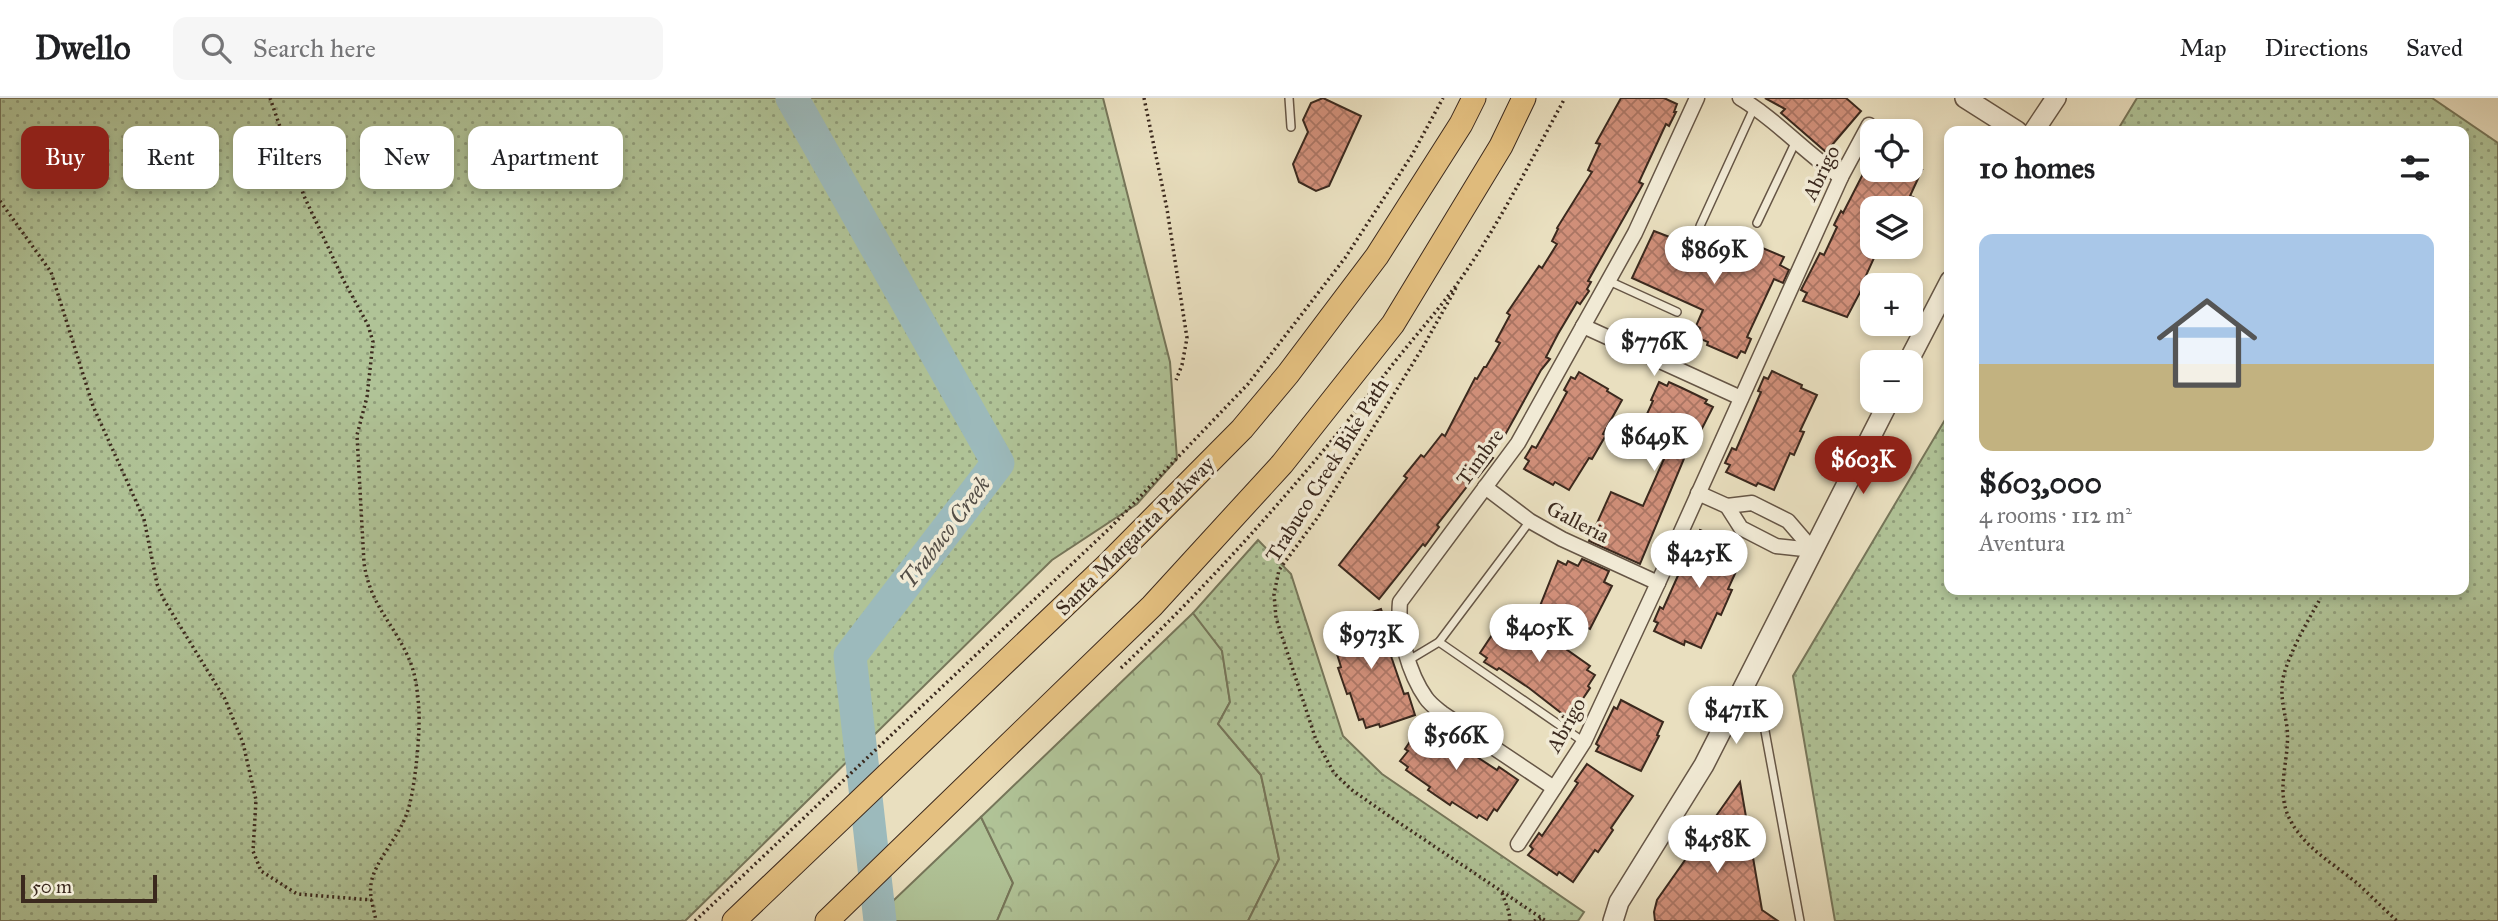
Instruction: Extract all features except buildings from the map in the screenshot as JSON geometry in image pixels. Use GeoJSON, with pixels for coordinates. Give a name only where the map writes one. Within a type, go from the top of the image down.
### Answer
{"type":"FeatureCollection","features":[{"type":"Feature","properties":{"kind":"main road","name":"Santa Margarita Parkway"},"geometry":{"type":"LineString","coordinates":[[734,921],[1107,565],[1242,429],[1289,374],[1377,257],[1461,124],[1474,98]]}},
{"type":"Feature","properties":{"kind":"main road"},"geometry":{"type":"LineString","coordinates":[[827,921],[1152,606],[1282,464],[1393,324],[1501,146],[1524,98]]}},
{"type":"Feature","properties":{"kind":"street","name":"Timbre"},"geometry":{"type":"LineString","coordinates":[[1554,788],[1427,700],[1409,660],[1398,617],[1400,602],[1518,443],[1635,233],[1697,98]]}},
{"type":"Feature","properties":{"kind":"street"},"geometry":{"type":"LineString","coordinates":[[1740,98],[1755,107],[1825,167],[1841,177]]}},
{"type":"Feature","properties":{"kind":"street"},"geometry":{"type":"LineString","coordinates":[[1965,98],[2009,126]]}},
{"type":"Feature","properties":{"kind":"street"},"geometry":{"type":"LineString","coordinates":[[2037,126],[2056,98]]}},
{"type":"Feature","properties":{"kind":"street","name":"Abrigo"},"geometry":{"type":"LineString","coordinates":[[1518,844],[1584,742],[1841,177],[1860,142]]}},
{"type":"Feature","properties":{"kind":"street"},"geometry":{"type":"LineString","coordinates":[[1914,350],[1944,293]]}},
{"type":"Feature","properties":{"kind":"street"},"geometry":{"type":"LineString","coordinates":[[1583,326],[1741,398]]}},
{"type":"Feature","properties":{"kind":"street"},"geometry":{"type":"LineString","coordinates":[[1613,921],[1619,902],[1704,765],[1883,413]]}},
{"type":"Feature","properties":{"kind":"street","name":"Galleria"},"geometry":{"type":"LineString","coordinates":[[1485,487],[1530,521],[1562,539],[1658,583]]}},
{"type":"Feature","properties":{"kind":"street"},"geometry":{"type":"LineString","coordinates":[[1698,493],[1727,506],[1752,503],[1788,522],[1813,550]]}},
{"type":"Feature","properties":{"kind":"street"},"geometry":{"type":"LineString","coordinates":[[1727,506],[1741,528],[1752,534],[1776,546],[1813,550]]}},
{"type":"Feature","properties":{"kind":"lane"},"geometry":{"type":"LineString","coordinates":[[1289,98],[1291,127]]}},
{"type":"Feature","properties":{"kind":"lane"},"geometry":{"type":"LineString","coordinates":[[1700,226],[1755,107]]}},
{"type":"Feature","properties":{"kind":"lane"},"geometry":{"type":"LineString","coordinates":[[1757,223],[1797,141]]}},
{"type":"Feature","properties":{"kind":"lane"},"geometry":{"type":"LineString","coordinates":[[1608,281],[1677,312]]}},
{"type":"Feature","properties":{"kind":"lane"},"geometry":{"type":"LineString","coordinates":[[1409,660],[1439,642],[1530,521]]}},
{"type":"Feature","properties":{"kind":"lane"},"geometry":{"type":"LineString","coordinates":[[1439,642],[1584,742]]}},
{"type":"Feature","properties":{"kind":"lane"},"geometry":{"type":"LineString","coordinates":[[1736,702],[1758,715],[1765,731],[1800,921]]}},
{"type":"Feature","properties":{"kind":"path"},"geometry":{"type":"LineString","coordinates":[[270,98],[304,196],[368,325],[373,342],[369,385],[357,435],[364,563],[372,596],[410,661],[419,710],[408,810],[399,833],[375,870],[370,886],[376,921]]}},
{"type":"Feature","properties":{"kind":"path"},"geometry":{"type":"LineString","coordinates":[[1144,98],[1167,209],[1187,338],[1176,380]]}},
{"type":"Feature","properties":{"kind":"path"},"geometry":{"type":"LineString","coordinates":[[695,921],[1113,524],[1248,384],[1345,258],[1412,155],[1443,98]]}},
{"type":"Feature","properties":{"kind":"path"},"geometry":{"type":"LineString","coordinates":[[0,201],[51,272],[93,406],[144,519],[157,584],[164,600],[225,699],[243,743],[256,800],[253,851],[261,871],[297,894],[372,900]]}},
{"type":"Feature","properties":{"kind":"path","name":"Trabuco Creek Bike Path"},"geometry":{"type":"LineString","coordinates":[[1462,277],[1423,347],[1332,495],[1279,570],[1274,594],[1276,618],[1315,740],[1334,773],[1352,790],[1386,814],[1544,920]]}},
{"type":"Feature","properties":{"kind":"path"},"geometry":{"type":"LineString","coordinates":[[2319,601],[2284,674],[2281,693],[2287,744],[2282,796],[2288,816],[2297,831],[2397,921]]}},
{"type":"Feature","properties":{"kind":"path"},"geometry":{"type":"LineString","coordinates":[[1501,891],[1510,921]]}},
{"type":"Feature","properties":{"kind":"path","name":"Trabuco Creek Bike Path"},"geometry":{"type":"LineString","coordinates":[[1534,921],[1544,920]]}},
{"type":"Feature","properties":{"kind":"green space"},"geometry":{"type":"Polygon","coordinates":[[[0,98],[1103,98],[1170,362],[1177,459],[1137,504],[1052,560],[685,921],[0,921],[0,98]]]}},
{"type":"Feature","properties":{"kind":"green space"},"geometry":{"type":"Polygon","coordinates":[[[2137,98],[2432,98],[2498,143],[2498,921],[1835,921],[1793,676],[1944,421],[1944,595],[2469,595],[2469,126],[2120,126],[2137,98]]]}},
{"type":"Feature","properties":{"kind":"green space"},"geometry":{"type":"Polygon","coordinates":[[[1258,540],[1291,574],[1343,736],[1382,774],[1584,912],[1578,921],[1248,921],[1279,859],[1261,775],[1218,724],[1230,702],[1222,651],[1193,613],[1258,540]]]}},
{"type":"Feature","properties":{"kind":"green space"},"geometry":{"type":"Polygon","coordinates":[[[1193,613],[1222,650],[1230,702],[1218,724],[1261,775],[1279,859],[1248,921],[997,921],[1013,883],[981,817],[1193,613]]]}},
{"type":"Feature","properties":{"kind":"green space"},"geometry":{"type":"Polygon","coordinates":[[[981,817],[1013,883],[997,921],[872,921],[981,817]]]}},
{"type":"Feature","properties":{"kind":"waterway","name":"Trabuco Creek"},"geometry":{"type":"LineString","coordinates":[[792,98],[998,463],[850,656],[880,921]]}}]}
